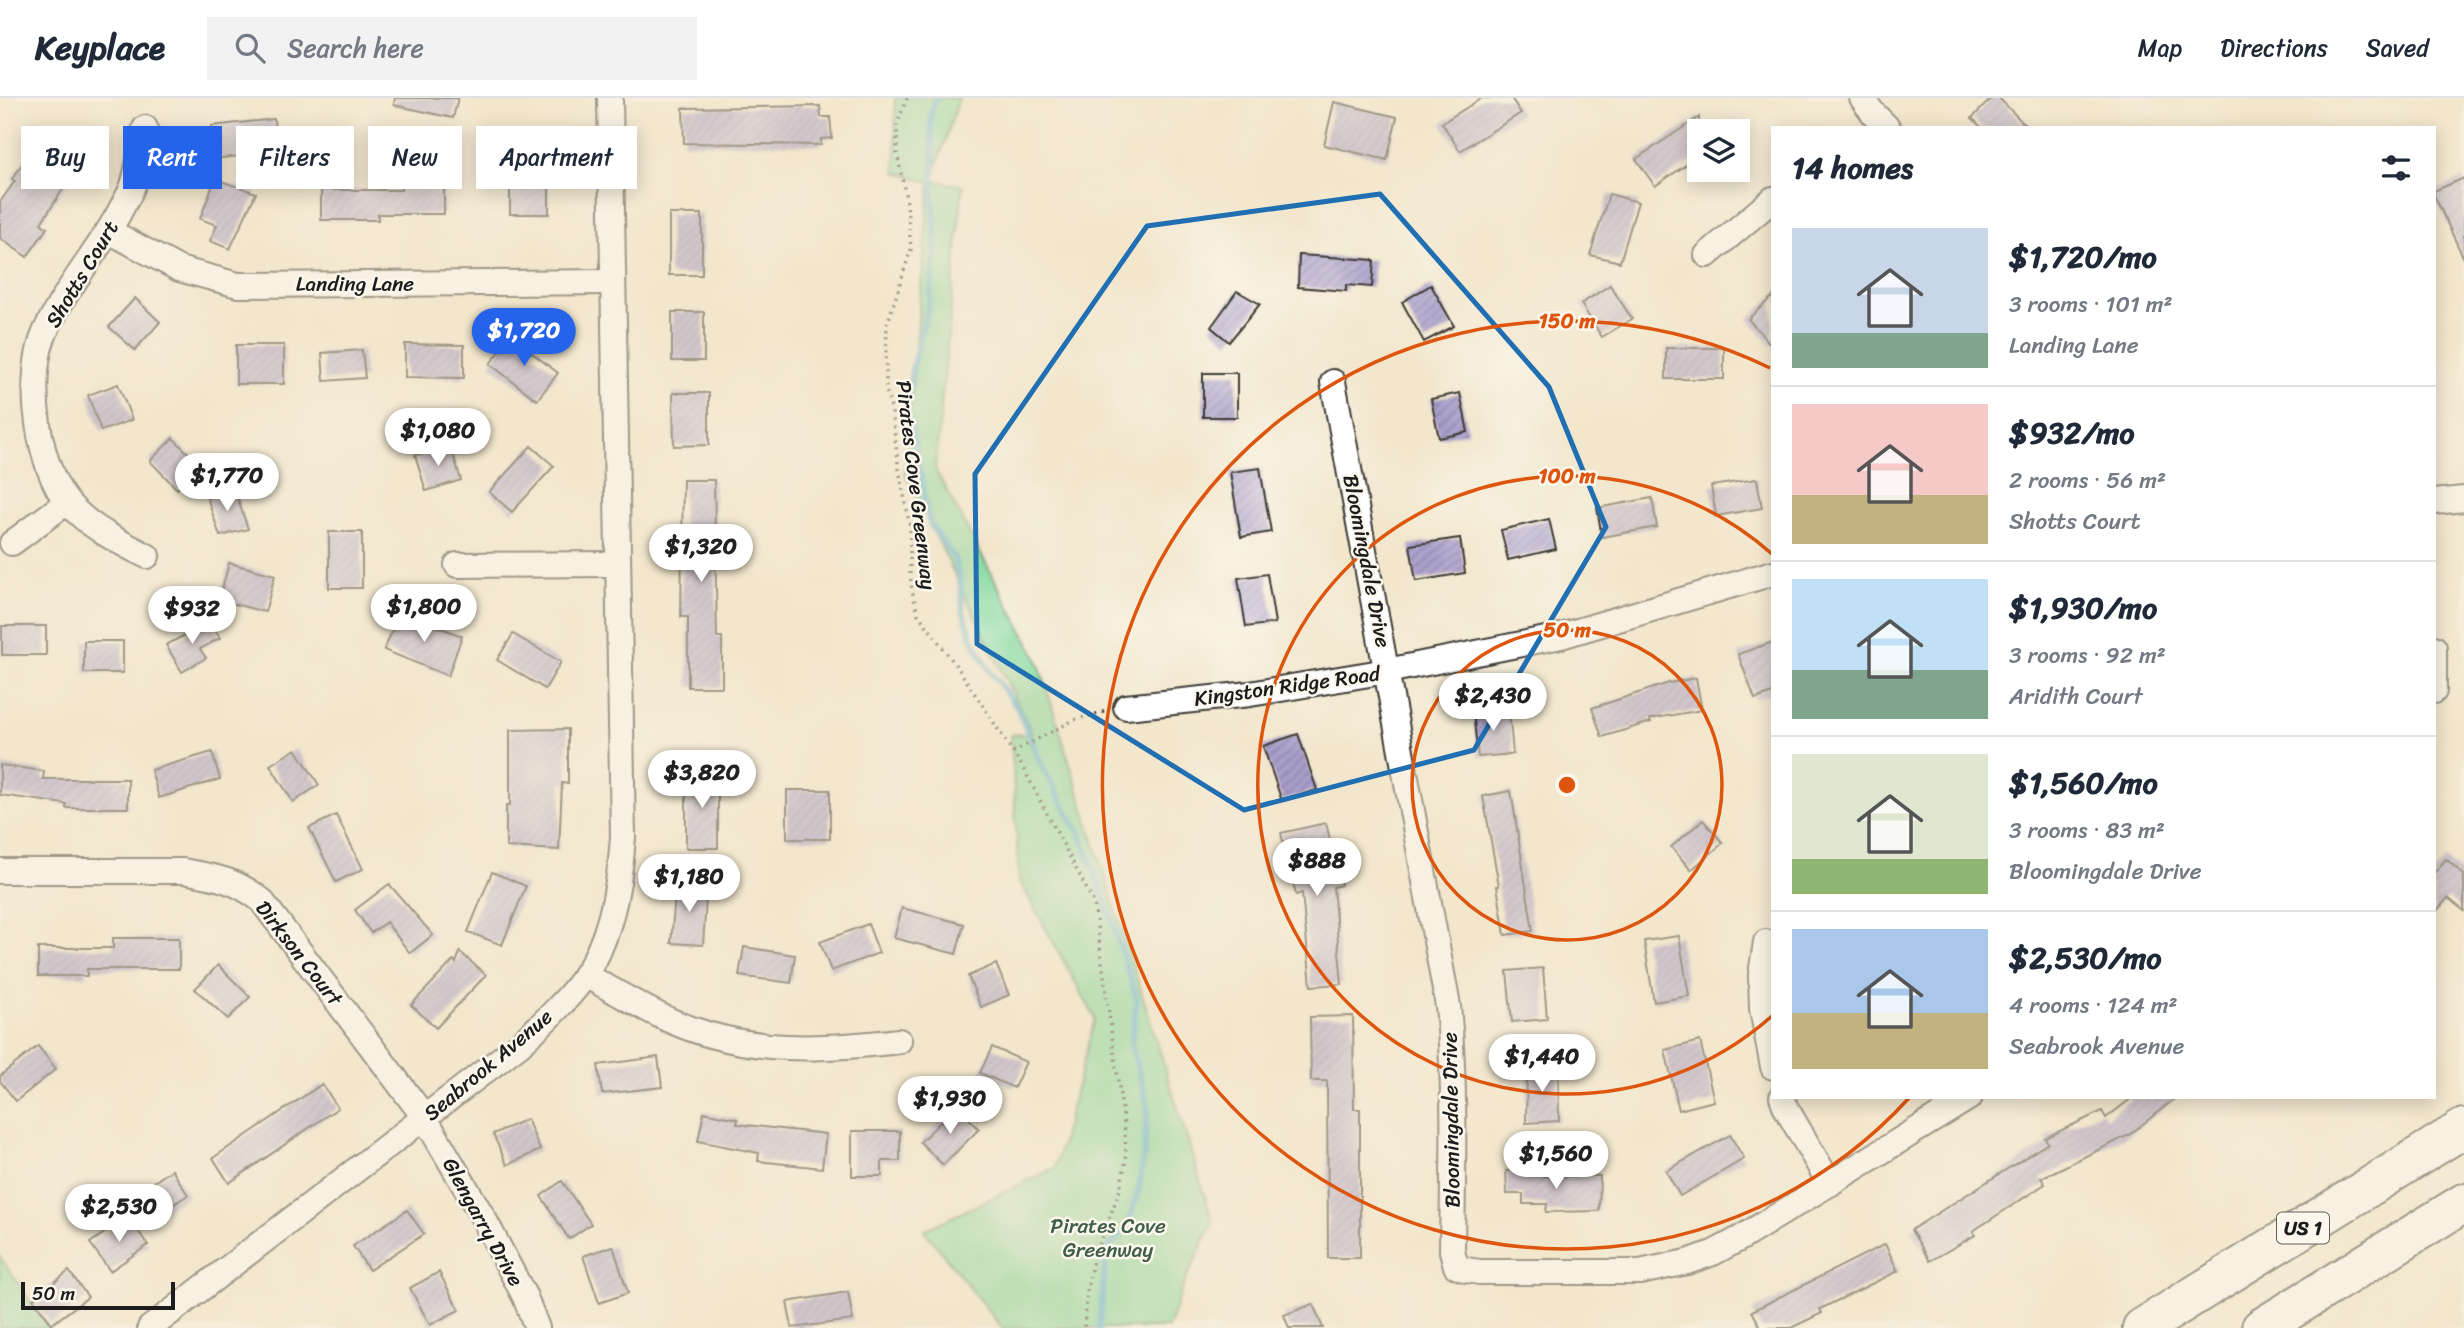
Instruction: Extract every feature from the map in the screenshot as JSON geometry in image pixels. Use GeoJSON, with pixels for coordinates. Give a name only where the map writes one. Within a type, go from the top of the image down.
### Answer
{"type":"FeatureCollection","features":[{"type":"Feature","properties":{"kind":"highway","name":"US 1"},"geometry":{"type":"LineString","coordinates":[[2142,1328],[2464,1128]]}},
{"type":"Feature","properties":{"kind":"highway"},"geometry":{"type":"LineString","coordinates":[[2261,1328],[2464,1203]]}},
{"type":"Feature","properties":{"kind":"street","name":"Seabrook Avenue"},"geometry":{"type":"LineString","coordinates":[[150,1328],[520,1044],[551,1015],[585,975],[604,936],[614,905],[621,866],[623,761],[617,564],[610,98]]}},
{"type":"Feature","properties":{"kind":"street","name":"Shotts Court"},"geometry":{"type":"LineString","coordinates":[[131,189],[109,231],[54,316],[42,340],[35,388],[38,426],[48,466],[67,502],[94,526],[147,556]]}},
{"type":"Feature","properties":{"kind":"street"},"geometry":{"type":"LineString","coordinates":[[1707,255],[1771,201]]}},
{"type":"Feature","properties":{"kind":"street","name":"Landing Lane"},"geometry":{"type":"LineString","coordinates":[[109,231],[179,269],[237,285],[613,282]]}},
{"type":"Feature","properties":{"kind":"street","name":"Bloomingdale Drive"},"geometry":{"type":"LineString","coordinates":[[1333,382],[1449,1016],[1455,1125],[1452,1251],[1456,1266],[1466,1270],[1493,1272],[1640,1272],[1668,1268],[1713,1253],[1967,1099]]}},
{"type":"Feature","properties":{"kind":"street"},"geometry":{"type":"LineString","coordinates":[[2436,502],[2464,499]]}},
{"type":"Feature","properties":{"kind":"street"},"geometry":{"type":"LineString","coordinates":[[12,543],[67,502]]}},
{"type":"Feature","properties":{"kind":"street"},"geometry":{"type":"LineString","coordinates":[[457,565],[617,564]]}},
{"type":"Feature","properties":{"kind":"street","name":"Kingston Ridge Road"},"geometry":{"type":"LineString","coordinates":[[1126,707],[1250,694],[1387,671],[1561,636],[1771,574]]}},
{"type":"Feature","properties":{"kind":"street","name":"Dirkson Court"},"geometry":{"type":"LineString","coordinates":[[0,871],[183,871],[241,885],[261,900],[425,1118]]}},
{"type":"Feature","properties":{"kind":"street"},"geometry":{"type":"LineString","coordinates":[[1766,942],[1761,975],[1762,1009],[1771,1056]]}},
{"type":"Feature","properties":{"kind":"street"},"geometry":{"type":"LineString","coordinates":[[585,975],[676,1023],[727,1039],[798,1049],[834,1049],[900,1041]]}},
{"type":"Feature","properties":{"kind":"street"},"geometry":{"type":"LineString","coordinates":[[1783,1099],[1830,1184]]}},
{"type":"Feature","properties":{"kind":"street","name":"Glengarry Drive"},"geometry":{"type":"LineString","coordinates":[[425,1118],[484,1219],[525,1297],[537,1328]]}},
{"type":"Feature","properties":{"kind":"path","name":"Pirates Cove Greenway"},"geometry":{"type":"LineString","coordinates":[[907,98],[897,124],[897,153],[909,215],[911,249],[887,325],[886,390],[892,411],[898,464],[910,526],[910,575],[918,614],[960,671],[1013,752],[1094,904],[1125,1132],[1126,1159],[1120,1190],[1093,1260],[1084,1328]]}},
{"type":"Feature","properties":{"kind":"path"},"geometry":{"type":"LineString","coordinates":[[1013,752],[1074,720],[1126,707]]}},
{"type":"Feature","properties":{"kind":"highlighted area"},"geometry":{"type":"Polygon","coordinates":[[[1380,194],[1549,387],[1606,527],[1474,750],[1244,810],[977,644],[975,474],[1147,226],[1380,194]]]}},
{"type":"Feature","properties":{"kind":"green space","name":"Pirates Cove Greenway"},"geometry":{"type":"Polygon","coordinates":[[[895,98],[959,98],[932,181],[963,185],[935,469],[1037,658],[1213,1222],[1185,1281],[1168,1328],[1002,1328],[924,1230],[1055,1168],[1095,1018],[1019,880],[1011,735],[1032,733],[905,473],[930,182],[896,172],[895,98]]]}},
{"type":"Feature","properties":{"kind":"green space"},"geometry":{"type":"Polygon","coordinates":[[[0,1257],[49,1328],[0,1328],[0,1257]]]}},
{"type":"Feature","properties":{"kind":"building"},"geometry":{"type":"Polygon","coordinates":[[[395,98],[458,98],[453,118],[394,105],[395,98]]]}},
{"type":"Feature","properties":{"kind":"building"},"geometry":{"type":"Polygon","coordinates":[[[1482,98],[1511,98],[1521,113],[1460,151],[1442,123],[1482,98]]]}},
{"type":"Feature","properties":{"kind":"building"},"geometry":{"type":"Polygon","coordinates":[[[1992,98],[1999,98],[2026,126],[1980,126],[1972,118],[1992,98]]]}},
{"type":"Feature","properties":{"kind":"building"},"geometry":{"type":"Polygon","coordinates":[[[1334,102],[1397,117],[1387,160],[1324,145],[1334,102]]]}},
{"type":"Feature","properties":{"kind":"building"},"geometry":{"type":"Polygon","coordinates":[[[820,106],[821,117],[830,117],[832,138],[821,139],[821,145],[684,143],[683,108],[820,106]]]}},
{"type":"Feature","properties":{"kind":"building"},"geometry":{"type":"Polygon","coordinates":[[[274,119],[275,126],[236,126],[236,156],[222,158],[222,126],[212,126],[274,119]]]}},
{"type":"Feature","properties":{"kind":"building"},"geometry":{"type":"Polygon","coordinates":[[[1687,125],[1687,164],[1655,186],[1636,159],[1687,125]]]}},
{"type":"Feature","properties":{"kind":"building"},"geometry":{"type":"Polygon","coordinates":[[[21,166],[21,189],[63,189],[41,223],[47,228],[27,257],[0,238],[0,202],[15,181],[12,179],[21,166]]]}},
{"type":"Feature","properties":{"kind":"building"},"geometry":{"type":"Polygon","coordinates":[[[2464,178],[2464,259],[2436,199],[2436,190],[2464,178]]]}},
{"type":"Feature","properties":{"kind":"building"},"geometry":{"type":"Polygon","coordinates":[[[222,181],[236,186],[236,189],[256,193],[230,249],[210,241],[217,225],[200,219],[211,189],[222,189],[222,181]]]}},
{"type":"Feature","properties":{"kind":"building"},"geometry":{"type":"Polygon","coordinates":[[[444,189],[444,214],[378,214],[378,220],[321,220],[321,190],[444,189]]]}},
{"type":"Feature","properties":{"kind":"building"},"geometry":{"type":"Polygon","coordinates":[[[510,189],[549,189],[549,214],[510,214],[510,189]]]}},
{"type":"Feature","properties":{"kind":"building"},"geometry":{"type":"Polygon","coordinates":[[[1609,194],[1638,202],[1620,262],[1590,255],[1609,194]]]}},
{"type":"Feature","properties":{"kind":"building"},"geometry":{"type":"Polygon","coordinates":[[[669,214],[702,214],[702,275],[669,275],[669,214]]]}},
{"type":"Feature","properties":{"kind":"building"},"geometry":{"type":"Polygon","coordinates":[[[1299,255],[1374,260],[1372,287],[1346,285],[1346,291],[1298,287],[1299,255]]]}},
{"type":"Feature","properties":{"kind":"building"},"geometry":{"type":"Polygon","coordinates":[[[1431,285],[1454,326],[1424,342],[1402,302],[1431,285]]]}},
{"type":"Feature","properties":{"kind":"building"},"geometry":{"type":"Polygon","coordinates":[[[1610,285],[1632,319],[1602,337],[1581,304],[1610,285]]]}},
{"type":"Feature","properties":{"kind":"building"},"geometry":{"type":"Polygon","coordinates":[[[1237,291],[1260,304],[1229,342],[1211,327],[1237,291]]]}},
{"type":"Feature","properties":{"kind":"building"},"geometry":{"type":"Polygon","coordinates":[[[135,298],[160,322],[135,350],[109,327],[135,298]]]}},
{"type":"Feature","properties":{"kind":"building"},"geometry":{"type":"Polygon","coordinates":[[[1771,298],[1771,345],[1748,319],[1771,298]]]}},
{"type":"Feature","properties":{"kind":"building"},"geometry":{"type":"Polygon","coordinates":[[[672,312],[704,312],[704,361],[672,361],[672,312]]]}},
{"type":"Feature","properties":{"kind":"building"},"geometry":{"type":"Polygon","coordinates":[[[511,337],[558,373],[537,400],[490,364],[511,337]]]}},
{"type":"Feature","properties":{"kind":"building"},"geometry":{"type":"Polygon","coordinates":[[[405,344],[464,345],[464,378],[405,377],[405,344]]]}},
{"type":"Feature","properties":{"kind":"building"},"geometry":{"type":"Polygon","coordinates":[[[236,345],[284,345],[284,384],[236,384],[236,345]]]}},
{"type":"Feature","properties":{"kind":"building"},"geometry":{"type":"Polygon","coordinates":[[[1666,348],[1724,348],[1724,379],[1666,379],[1666,348]]]}},
{"type":"Feature","properties":{"kind":"building"},"geometry":{"type":"Polygon","coordinates":[[[362,350],[365,378],[324,381],[322,353],[362,350]]]}},
{"type":"Feature","properties":{"kind":"building"},"geometry":{"type":"Polygon","coordinates":[[[1203,373],[1237,373],[1237,417],[1203,417],[1203,373]]]}},
{"type":"Feature","properties":{"kind":"building"},"geometry":{"type":"Polygon","coordinates":[[[118,384],[132,420],[101,431],[88,395],[118,384]]]}},
{"type":"Feature","properties":{"kind":"building"},"geometry":{"type":"Polygon","coordinates":[[[673,393],[709,393],[709,445],[674,446],[673,393]]]}},
{"type":"Feature","properties":{"kind":"building"},"geometry":{"type":"Polygon","coordinates":[[[1460,393],[1468,432],[1439,438],[1431,399],[1460,393]]]}},
{"type":"Feature","properties":{"kind":"building"},"geometry":{"type":"Polygon","coordinates":[[[173,438],[201,466],[177,489],[150,461],[173,438]]]}},
{"type":"Feature","properties":{"kind":"building"},"geometry":{"type":"Polygon","coordinates":[[[450,444],[461,480],[426,491],[415,455],[450,444]]]}},
{"type":"Feature","properties":{"kind":"building"},"geometry":{"type":"Polygon","coordinates":[[[531,446],[554,466],[512,512],[489,492],[531,446]]]}},
{"type":"Feature","properties":{"kind":"building"},"geometry":{"type":"Polygon","coordinates":[[[1260,468],[1271,532],[1241,537],[1230,472],[1260,468]]]}},
{"type":"Feature","properties":{"kind":"building"},"geometry":{"type":"Polygon","coordinates":[[[1757,479],[1762,508],[1716,516],[1711,486],[1757,479]]]}},
{"type":"Feature","properties":{"kind":"building"},"geometry":{"type":"Polygon","coordinates":[[[683,480],[714,480],[717,637],[722,637],[722,687],[688,687],[688,617],[681,617],[683,480]]]}},
{"type":"Feature","properties":{"kind":"building"},"geometry":{"type":"Polygon","coordinates":[[[234,488],[248,529],[220,536],[207,497],[234,488]]]}},
{"type":"Feature","properties":{"kind":"building"},"geometry":{"type":"Polygon","coordinates":[[[1652,498],[1657,527],[1602,537],[1597,508],[1652,498]]]}},
{"type":"Feature","properties":{"kind":"building"},"geometry":{"type":"Polygon","coordinates":[[[1549,519],[1556,549],[1508,560],[1501,530],[1549,519]]]}},
{"type":"Feature","properties":{"kind":"building"},"geometry":{"type":"Polygon","coordinates":[[[329,532],[362,532],[362,588],[329,588],[329,532]]]}},
{"type":"Feature","properties":{"kind":"building"},"geometry":{"type":"Polygon","coordinates":[[[1460,538],[1465,573],[1416,581],[1410,545],[1460,538]]]}},
{"type":"Feature","properties":{"kind":"building"},"geometry":{"type":"Polygon","coordinates":[[[229,563],[275,575],[265,612],[219,600],[229,563]]]}},
{"type":"Feature","properties":{"kind":"building"},"geometry":{"type":"Polygon","coordinates":[[[1267,574],[1275,623],[1246,627],[1238,578],[1267,574]]]}},
{"type":"Feature","properties":{"kind":"building"},"geometry":{"type":"Polygon","coordinates":[[[400,612],[462,636],[448,676],[384,650],[400,612]]]}},
{"type":"Feature","properties":{"kind":"building"},"geometry":{"type":"Polygon","coordinates":[[[210,622],[220,638],[200,649],[206,658],[182,672],[166,645],[210,622]]]}},
{"type":"Feature","properties":{"kind":"building"},"geometry":{"type":"Polygon","coordinates":[[[2,626],[46,626],[46,655],[2,655],[2,626]]]}},
{"type":"Feature","properties":{"kind":"building"},"geometry":{"type":"Polygon","coordinates":[[[513,634],[561,662],[545,689],[497,660],[513,634]]]}},
{"type":"Feature","properties":{"kind":"building"},"geometry":{"type":"Polygon","coordinates":[[[84,641],[123,641],[123,673],[84,673],[84,641]]]}},
{"type":"Feature","properties":{"kind":"building"},"geometry":{"type":"Polygon","coordinates":[[[1771,643],[1771,694],[1755,699],[1738,654],[1771,643]]]}},
{"type":"Feature","properties":{"kind":"building"},"geometry":{"type":"Polygon","coordinates":[[[1696,678],[1702,710],[1650,719],[1651,722],[1602,737],[1592,708],[1669,683],[1696,678]]]}},
{"type":"Feature","properties":{"kind":"building"},"geometry":{"type":"Polygon","coordinates":[[[1509,709],[1513,754],[1478,757],[1473,712],[1509,709]]]}},
{"type":"Feature","properties":{"kind":"building"},"geometry":{"type":"Polygon","coordinates":[[[568,729],[568,784],[562,783],[559,850],[506,847],[506,805],[510,805],[510,730],[568,729]]]}},
{"type":"Feature","properties":{"kind":"building"},"geometry":{"type":"Polygon","coordinates":[[[1298,734],[1317,790],[1282,801],[1263,746],[1298,734]]]}},
{"type":"Feature","properties":{"kind":"building"},"geometry":{"type":"Polygon","coordinates":[[[296,749],[319,785],[293,802],[270,765],[296,749]]]}},
{"type":"Feature","properties":{"kind":"building"},"geometry":{"type":"Polygon","coordinates":[[[212,752],[220,779],[159,798],[151,770],[212,752]]]}},
{"type":"Feature","properties":{"kind":"building"},"geometry":{"type":"Polygon","coordinates":[[[0,765],[44,771],[43,779],[128,779],[128,808],[66,808],[66,804],[0,795],[0,765]]]}},
{"type":"Feature","properties":{"kind":"building"},"geometry":{"type":"Polygon","coordinates":[[[686,772],[718,772],[718,848],[686,848],[686,772]]]}},
{"type":"Feature","properties":{"kind":"building"},"geometry":{"type":"Polygon","coordinates":[[[787,790],[830,790],[830,839],[787,839],[787,790]]]}},
{"type":"Feature","properties":{"kind":"building"},"geometry":{"type":"Polygon","coordinates":[[[1511,791],[1533,931],[1505,935],[1483,796],[1511,791]]]}},
{"type":"Feature","properties":{"kind":"building"},"geometry":{"type":"Polygon","coordinates":[[[336,815],[363,869],[336,882],[309,828],[336,815]]]}},
{"type":"Feature","properties":{"kind":"building"},"geometry":{"type":"Polygon","coordinates":[[[1703,820],[1723,843],[1691,870],[1671,847],[1703,820]]]}},
{"type":"Feature","properties":{"kind":"building"},"geometry":{"type":"Polygon","coordinates":[[[1326,823],[1341,885],[1333,887],[1342,984],[1311,986],[1302,893],[1296,895],[1281,833],[1326,823]]]}},
{"type":"Feature","properties":{"kind":"building"},"geometry":{"type":"Polygon","coordinates":[[[2446,859],[2464,875],[2464,911],[2448,898],[2436,912],[2436,871],[2446,859]]]}},
{"type":"Feature","properties":{"kind":"building"},"geometry":{"type":"Polygon","coordinates":[[[492,872],[526,886],[502,945],[468,932],[492,872]]]}},
{"type":"Feature","properties":{"kind":"building"},"geometry":{"type":"Polygon","coordinates":[[[676,882],[707,884],[703,945],[671,943],[676,882]]]}},
{"type":"Feature","properties":{"kind":"building"},"geometry":{"type":"Polygon","coordinates":[[[389,884],[433,935],[410,953],[386,922],[371,933],[355,910],[389,884]]]}},
{"type":"Feature","properties":{"kind":"building"},"geometry":{"type":"Polygon","coordinates":[[[902,908],[964,924],[956,954],[894,938],[902,908]]]}},
{"type":"Feature","properties":{"kind":"building"},"geometry":{"type":"Polygon","coordinates":[[[868,924],[879,953],[831,971],[820,942],[868,924]]]}},
{"type":"Feature","properties":{"kind":"building"},"geometry":{"type":"Polygon","coordinates":[[[1679,936],[1689,996],[1654,1002],[1644,941],[1679,936]]]}},
{"type":"Feature","properties":{"kind":"building"},"geometry":{"type":"Polygon","coordinates":[[[113,938],[179,938],[179,969],[87,969],[87,976],[38,976],[38,948],[113,948],[113,938]]]}},
{"type":"Feature","properties":{"kind":"building"},"geometry":{"type":"Polygon","coordinates":[[[744,947],[795,955],[791,983],[739,976],[744,947]]]}},
{"type":"Feature","properties":{"kind":"building"},"geometry":{"type":"Polygon","coordinates":[[[460,952],[486,975],[436,1028],[411,1005],[454,960],[456,963],[460,952]]]}},
{"type":"Feature","properties":{"kind":"building"},"geometry":{"type":"Polygon","coordinates":[[[996,964],[1009,995],[981,1007],[968,976],[996,964]]]}},
{"type":"Feature","properties":{"kind":"building"},"geometry":{"type":"Polygon","coordinates":[[[218,965],[250,997],[228,1019],[195,989],[218,965]]]}},
{"type":"Feature","properties":{"kind":"building"},"geometry":{"type":"Polygon","coordinates":[[[1543,968],[1547,1019],[1512,1022],[1507,971],[1543,968]]]}},
{"type":"Feature","properties":{"kind":"building"},"geometry":{"type":"Polygon","coordinates":[[[1353,1016],[1354,1109],[1360,1109],[1360,1258],[1328,1258],[1327,1081],[1311,1081],[1310,1017],[1353,1016]]]}},
{"type":"Feature","properties":{"kind":"building"},"geometry":{"type":"Polygon","coordinates":[[[1700,1041],[1714,1101],[1679,1110],[1665,1050],[1700,1041]]]}},
{"type":"Feature","properties":{"kind":"building"},"geometry":{"type":"Polygon","coordinates":[[[38,1046],[56,1069],[16,1101],[0,1081],[0,1076],[38,1046]]]}},
{"type":"Feature","properties":{"kind":"building"},"geometry":{"type":"Polygon","coordinates":[[[992,1047],[1026,1062],[1014,1088],[980,1073],[992,1047]]]}},
{"type":"Feature","properties":{"kind":"building"},"geometry":{"type":"Polygon","coordinates":[[[658,1057],[662,1087],[602,1094],[598,1065],[658,1057]]]}},
{"type":"Feature","properties":{"kind":"building"},"geometry":{"type":"Polygon","coordinates":[[[1527,1065],[1558,1065],[1559,1121],[1526,1123],[1527,1065]]]}},
{"type":"Feature","properties":{"kind":"building"},"geometry":{"type":"Polygon","coordinates":[[[322,1084],[338,1108],[229,1183],[213,1158],[322,1084]]]}},
{"type":"Feature","properties":{"kind":"building"},"geometry":{"type":"Polygon","coordinates":[[[2130,1099],[2174,1099],[2129,1135],[2041,1178],[2045,1184],[1973,1231],[1975,1235],[1930,1261],[1911,1230],[2048,1143],[2045,1138],[2102,1111],[2106,1118],[2130,1099]]]}},
{"type":"Feature","properties":{"kind":"building"},"geometry":{"type":"Polygon","coordinates":[[[957,1106],[979,1129],[943,1165],[920,1142],[957,1106]]]}},
{"type":"Feature","properties":{"kind":"building"},"geometry":{"type":"Polygon","coordinates":[[[704,1112],[738,1119],[737,1124],[826,1134],[822,1168],[758,1161],[759,1153],[698,1141],[704,1112]]]}},
{"type":"Feature","properties":{"kind":"building"},"geometry":{"type":"Polygon","coordinates":[[[527,1119],[540,1150],[507,1165],[493,1134],[527,1119]]]}},
{"type":"Feature","properties":{"kind":"building"},"geometry":{"type":"Polygon","coordinates":[[[852,1131],[900,1131],[900,1161],[882,1161],[882,1176],[852,1176],[852,1131]]]}},
{"type":"Feature","properties":{"kind":"building"},"geometry":{"type":"Polygon","coordinates":[[[1730,1135],[1744,1159],[1680,1196],[1666,1171],[1730,1135]]]}},
{"type":"Feature","properties":{"kind":"building"},"geometry":{"type":"Polygon","coordinates":[[[172,1170],[188,1195],[161,1212],[145,1188],[172,1170]]]}},
{"type":"Feature","properties":{"kind":"building"},"geometry":{"type":"Polygon","coordinates":[[[1528,1170],[1529,1176],[1600,1176],[1599,1211],[1546,1212],[1547,1204],[1523,1204],[1523,1194],[1507,1194],[1506,1171],[1528,1170]]]}},
{"type":"Feature","properties":{"kind":"building"},"geometry":{"type":"Polygon","coordinates":[[[562,1181],[591,1224],[569,1239],[541,1196],[562,1181]]]}},
{"type":"Feature","properties":{"kind":"building"},"geometry":{"type":"Polygon","coordinates":[[[407,1210],[424,1234],[369,1270],[353,1246],[407,1210]]]}},
{"type":"Feature","properties":{"kind":"building"},"geometry":{"type":"Polygon","coordinates":[[[123,1220],[130,1220],[148,1245],[110,1271],[90,1243],[123,1220]]]}},
{"type":"Feature","properties":{"kind":"building"},"geometry":{"type":"Polygon","coordinates":[[[1885,1244],[1898,1271],[1820,1309],[1822,1313],[1791,1328],[1761,1328],[1752,1311],[1885,1244]]]}},
{"type":"Feature","properties":{"kind":"building"},"geometry":{"type":"Polygon","coordinates":[[[613,1246],[628,1293],[599,1303],[583,1256],[613,1246]]]}},
{"type":"Feature","properties":{"kind":"building"},"geometry":{"type":"Polygon","coordinates":[[[69,1271],[88,1297],[52,1324],[33,1299],[69,1271]]]}},
{"type":"Feature","properties":{"kind":"building"},"geometry":{"type":"Polygon","coordinates":[[[439,1272],[459,1310],[430,1325],[410,1288],[439,1272]]]}},
{"type":"Feature","properties":{"kind":"building"},"geometry":{"type":"Polygon","coordinates":[[[848,1292],[853,1320],[792,1328],[787,1302],[848,1292]]]}},
{"type":"Feature","properties":{"kind":"building"},"geometry":{"type":"Polygon","coordinates":[[[1313,1304],[1323,1328],[1289,1328],[1284,1315],[1313,1304]]]}},
{"type":"Feature","properties":{"kind":"waterway"},"geometry":{"type":"LineString","coordinates":[[936,98],[931,121],[935,257],[908,402],[928,517],[931,526],[954,558],[960,579],[963,611],[973,641],[990,671],[1018,709],[1042,766],[1082,838],[1137,999],[1131,1044],[1148,1106],[1144,1151],[1139,1188],[1126,1230],[1107,1249],[1099,1328]]}}]}
